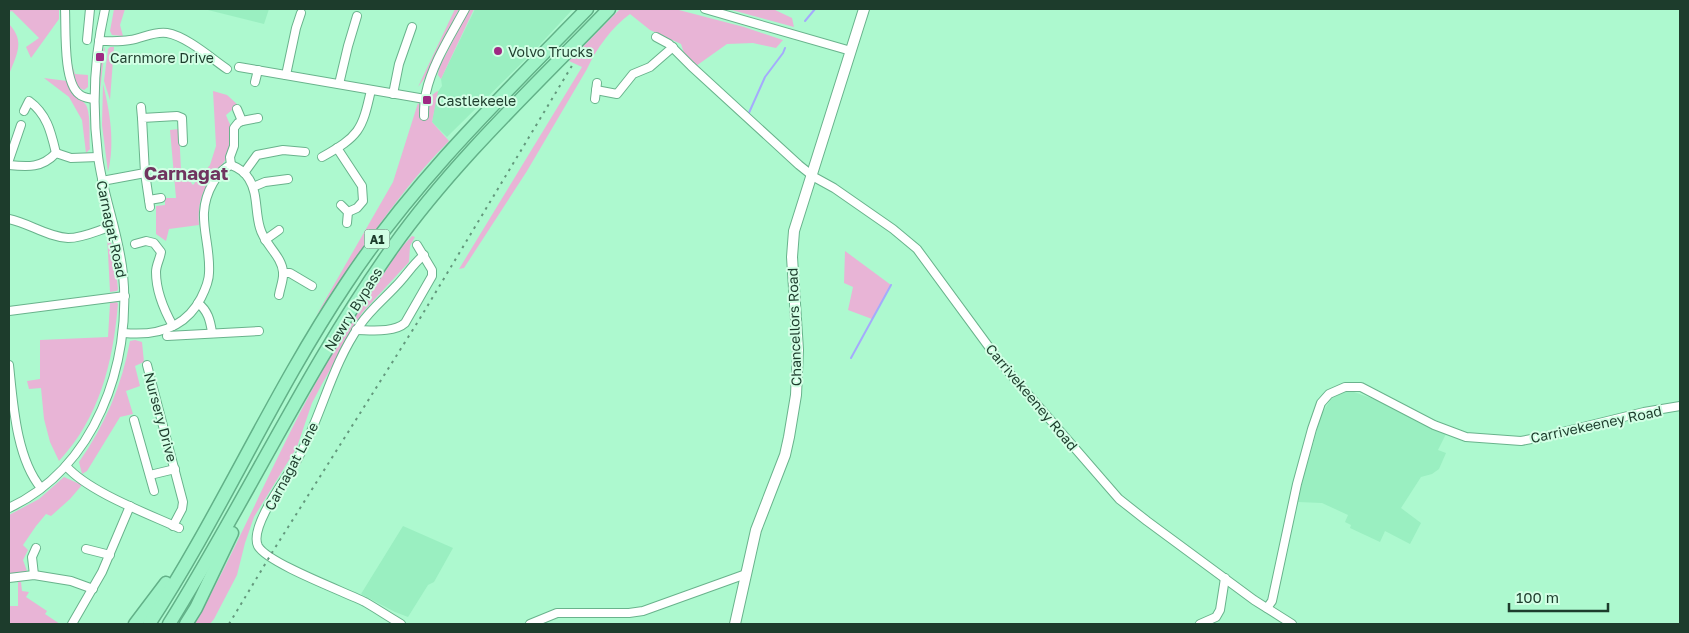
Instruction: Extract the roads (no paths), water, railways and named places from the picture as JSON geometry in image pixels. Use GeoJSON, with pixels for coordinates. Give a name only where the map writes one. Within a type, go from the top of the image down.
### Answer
{"type":"FeatureCollection","features":[{"type":"Feature","properties":{"kind":"highway","name":"Newry Bypass"},"geometry":{"type":"LineString","coordinates":[[149,624],[219,508],[313,336],[347,282],[380,235],[428,176],[587,9]]}},
{"type":"Feature","properties":{"kind":"highway","name":"Newry Bypass"},"geometry":{"type":"LineString","coordinates":[[169,624],[200,574],[251,481],[356,302],[399,239],[424,206],[473,150],[609,9]]}},
{"type":"Feature","properties":{"kind":"highway"},"geometry":{"type":"LineString","coordinates":[[186,624],[196,608],[234,528],[251,481]]}},
{"type":"Feature","properties":{"kind":"highway"},"geometry":{"type":"LineString","coordinates":[[135,624],[219,508]]}},
{"type":"Feature","properties":{"kind":"street"},"geometry":{"type":"LineString","coordinates":[[65,9],[68,66],[72,84],[74,90],[83,97],[94,98]]}},
{"type":"Feature","properties":{"kind":"street"},"geometry":{"type":"LineString","coordinates":[[87,40],[90,9]]}},
{"type":"Feature","properties":{"kind":"street","name":"Carnagat Road"},"geometry":{"type":"LineString","coordinates":[[9,508],[28,498],[66,466],[93,426],[104,406],[114,377],[124,333],[125,296],[123,273],[98,158],[94,98],[99,41],[105,9]]}},
{"type":"Feature","properties":{"kind":"street"},"geometry":{"type":"LineString","coordinates":[[424,116],[428,86],[465,9]]}},
{"type":"Feature","properties":{"kind":"street"},"geometry":{"type":"LineString","coordinates":[[705,9],[851,51]]}},
{"type":"Feature","properties":{"kind":"street","name":"Chancellors Road"},"geometry":{"type":"LineString","coordinates":[[735,624],[756,530],[790,437],[798,372],[792,257],[797,221],[864,9]]}},
{"type":"Feature","properties":{"kind":"street"},"geometry":{"type":"LineString","coordinates":[[286,75],[301,13]]}},
{"type":"Feature","properties":{"kind":"street"},"geometry":{"type":"LineString","coordinates":[[339,84],[357,16]]}},
{"type":"Feature","properties":{"kind":"street"},"geometry":{"type":"LineString","coordinates":[[392,94],[399,64],[412,28]]}},
{"type":"Feature","properties":{"kind":"street"},"geometry":{"type":"LineString","coordinates":[[99,41],[132,40],[155,33],[168,33],[182,38],[227,69]]}},
{"type":"Feature","properties":{"kind":"street"},"geometry":{"type":"LineString","coordinates":[[656,36],[670,44],[786,153],[812,174]]}},
{"type":"Feature","properties":{"kind":"street"},"geometry":{"type":"LineString","coordinates":[[596,91],[616,94],[633,74],[650,67],[673,47]]}},
{"type":"Feature","properties":{"kind":"street"},"geometry":{"type":"LineString","coordinates":[[239,67],[425,99]]}},
{"type":"Feature","properties":{"kind":"street"},"geometry":{"type":"LineString","coordinates":[[255,82],[258,70]]}},
{"type":"Feature","properties":{"kind":"street"},"geometry":{"type":"LineString","coordinates":[[322,157],[357,133],[361,126],[371,90]]}},
{"type":"Feature","properties":{"kind":"street"},"geometry":{"type":"LineString","coordinates":[[24,111],[29,100],[40,109],[52,133],[56,153]]}},
{"type":"Feature","properties":{"kind":"street"},"geometry":{"type":"LineString","coordinates":[[141,107],[145,173],[150,203],[161,198]]}},
{"type":"Feature","properties":{"kind":"street"},"geometry":{"type":"LineString","coordinates":[[237,109],[242,121]]}},
{"type":"Feature","properties":{"kind":"street"},"geometry":{"type":"LineString","coordinates":[[142,118],[177,116],[182,118],[183,142]]}},
{"type":"Feature","properties":{"kind":"street"},"geometry":{"type":"LineString","coordinates":[[231,165],[230,157],[234,146],[234,128],[242,121],[258,118]]}},
{"type":"Feature","properties":{"kind":"street"},"geometry":{"type":"LineString","coordinates":[[9,160],[22,125]]}},
{"type":"Feature","properties":{"kind":"street"},"geometry":{"type":"LineString","coordinates":[[337,148],[362,186],[363,201],[357,208],[348,212]]}},
{"type":"Feature","properties":{"kind":"street"},"geometry":{"type":"LineString","coordinates":[[244,173],[257,155],[283,150],[305,152]]}},
{"type":"Feature","properties":{"kind":"street"},"geometry":{"type":"LineString","coordinates":[[56,153],[71,158],[98,158]]}},
{"type":"Feature","properties":{"kind":"street"},"geometry":{"type":"LineString","coordinates":[[9,165],[29,167],[40,165],[56,153]]}},
{"type":"Feature","properties":{"kind":"street"},"geometry":{"type":"LineString","coordinates":[[124,333],[149,334],[173,326],[185,318],[198,303],[210,274],[205,240],[204,205],[208,192],[216,178],[226,167],[231,165],[238,167],[250,181],[260,228],[265,240],[281,265],[283,273],[280,293],[271,288]]}},
{"type":"Feature","properties":{"kind":"street"},"geometry":{"type":"LineString","coordinates":[[102,181],[145,173]]}},
{"type":"Feature","properties":{"kind":"street","name":"Carrivekeeney Road"},"geometry":{"type":"LineString","coordinates":[[812,174],[893,229],[918,249],[1000,362],[1119,499],[1225,578],[1292,624]]}},
{"type":"Feature","properties":{"kind":"street"},"geometry":{"type":"LineString","coordinates":[[252,187],[265,182],[288,179]]}},
{"type":"Feature","properties":{"kind":"street"},"geometry":{"type":"LineString","coordinates":[[342,204],[348,212],[347,223]]}},
{"type":"Feature","properties":{"kind":"street"},"geometry":{"type":"LineString","coordinates":[[9,219],[66,238],[93,233],[113,226]]}},
{"type":"Feature","properties":{"kind":"street"},"geometry":{"type":"LineString","coordinates":[[265,240],[280,230]]}},
{"type":"Feature","properties":{"kind":"street"},"geometry":{"type":"LineString","coordinates":[[135,244],[146,241],[154,243],[161,252],[156,270],[157,283],[165,312],[173,326]]}},
{"type":"Feature","properties":{"kind":"street"},"geometry":{"type":"LineString","coordinates":[[356,330],[403,326],[432,276],[432,270],[417,245]]}},
{"type":"Feature","properties":{"kind":"street","name":"Carnagat Lane"},"geometry":{"type":"LineString","coordinates":[[401,624],[367,603],[281,563],[264,553],[257,544],[259,529],[264,517],[275,494],[308,439],[334,375],[356,330],[372,309],[424,255]]}},
{"type":"Feature","properties":{"kind":"street"},"geometry":{"type":"LineString","coordinates":[[283,273],[290,273],[312,286]]}},
{"type":"Feature","properties":{"kind":"street"},"geometry":{"type":"LineString","coordinates":[[9,311],[125,296]]}},
{"type":"Feature","properties":{"kind":"street"},"geometry":{"type":"LineString","coordinates":[[198,303],[205,309],[210,320],[212,332]]}},
{"type":"Feature","properties":{"kind":"street"},"geometry":{"type":"LineString","coordinates":[[167,336],[212,332],[259,331]]}},
{"type":"Feature","properties":{"kind":"street"},"geometry":{"type":"LineString","coordinates":[[9,365],[17,432],[30,469],[41,488]]}},
{"type":"Feature","properties":{"kind":"street","name":"Nursery Drive"},"geometry":{"type":"LineString","coordinates":[[130,506],[176,527],[184,502],[147,365]]}},
{"type":"Feature","properties":{"kind":"street","name":"Carrivekeeney Road"},"geometry":{"type":"LineString","coordinates":[[1267,608],[1272,601],[1297,484],[1312,429],[1321,403],[1329,394],[1345,387],[1361,387],[1434,425],[1466,437],[1521,441],[1542,438],[1644,412],[1680,406]]}},
{"type":"Feature","properties":{"kind":"street","name":"Nursery Drive"},"geometry":{"type":"LineString","coordinates":[[134,420],[154,491]]}},
{"type":"Feature","properties":{"kind":"street"},"geometry":{"type":"LineString","coordinates":[[66,466],[80,479],[130,506],[93,590],[72,624]]}},
{"type":"Feature","properties":{"kind":"street","name":"Nursery Drive"},"geometry":{"type":"LineString","coordinates":[[150,475],[175,469]]}},
{"type":"Feature","properties":{"kind":"street"},"geometry":{"type":"LineString","coordinates":[[34,575],[32,557],[36,548]]}},
{"type":"Feature","properties":{"kind":"street"},"geometry":{"type":"LineString","coordinates":[[86,549],[110,555]]}},
{"type":"Feature","properties":{"kind":"street"},"geometry":{"type":"LineString","coordinates":[[530,624],[557,613],[616,614],[643,611],[746,574]]}},
{"type":"Feature","properties":{"kind":"street"},"geometry":{"type":"LineString","coordinates":[[9,578],[34,575],[71,581],[93,590]]}},
{"type":"Feature","properties":{"kind":"street"},"geometry":{"type":"LineString","coordinates":[[1200,624],[1216,617],[1220,610],[1225,578]]}},
{"type":"Feature","properties":{"kind":"waterway"},"geometry":{"type":"LineString","coordinates":[[805,21],[815,9]]}},
{"type":"Feature","properties":{"kind":"waterway"},"geometry":{"type":"LineString","coordinates":[[748,115],[765,77],[785,48]]}},
{"type":"Feature","properties":{"kind":"waterway"},"geometry":{"type":"LineString","coordinates":[[851,358],[891,285]]}},
{"type":"Feature","properties":{"kind":"railway"},"geometry":{"type":"LineString","coordinates":[[229,624],[419,320],[573,64]]}},
{"type":"Feature","properties":{"kind":"place","name":"Volvo Trucks"},"geometry":{"type":"Point","coordinates":[498,51]}},
{"type":"Feature","properties":{"kind":"place","name":"Carnmore Drive"},"geometry":{"type":"Point","coordinates":[100,57]}},
{"type":"Feature","properties":{"kind":"place","name":"Castlekeele"},"geometry":{"type":"Point","coordinates":[427,100]}},
{"type":"Feature","properties":{"kind":"district","name":"Carnagat"},"geometry":{"type":"Point","coordinates":[186,172]}}]}
